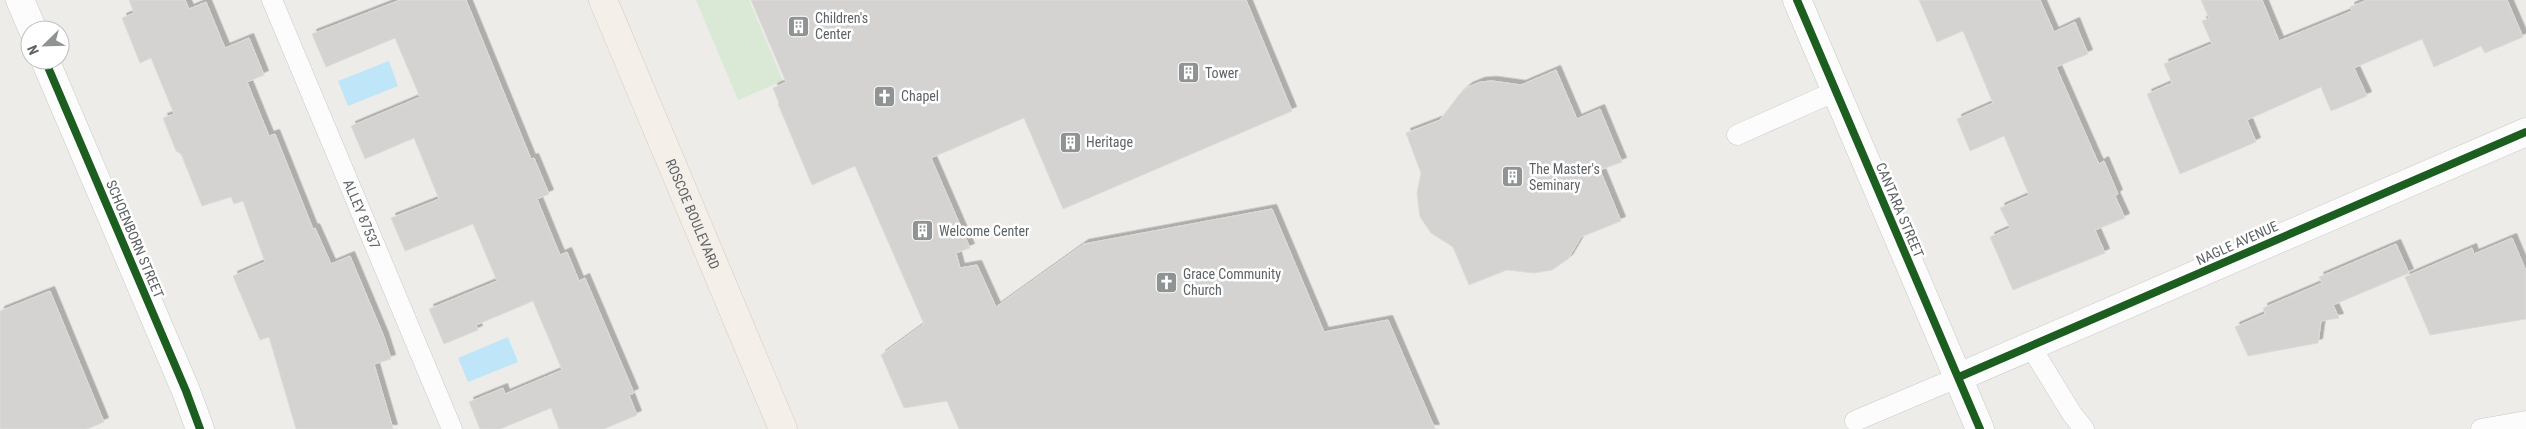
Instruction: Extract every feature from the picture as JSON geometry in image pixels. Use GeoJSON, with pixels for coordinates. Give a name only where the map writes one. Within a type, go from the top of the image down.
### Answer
{"type":"FeatureCollection","features":[{"type":"Feature","properties":{"kind":"main road","name":"ROSCOE BOULEVARD"},"geometry":{"type":"LineString","coordinates":[[603,0],[783,429]]}},
{"type":"Feature","properties":{"kind":"street"},"geometry":{"type":"LineString","coordinates":[[20,0],[29,20]]}},
{"type":"Feature","properties":{"kind":"street","name":"CANTARA STREET"},"geometry":{"type":"LineString","coordinates":[[1797,0],[1980,429]]}},
{"type":"Feature","properties":{"kind":"street","name":"SCHOENBORN STREET"},"geometry":{"type":"LineString","coordinates":[[50,70],[200,429]]}},
{"type":"Feature","properties":{"kind":"street","name":"NAGLE AVENUE"},"geometry":{"type":"LineString","coordinates":[[1958,377],[2526,132]]}},
{"type":"Feature","properties":{"kind":"lane","name":"ALLEY 87537"},"geometry":{"type":"LineString","coordinates":[[272,0],[452,429]]}},
{"type":"Feature","properties":{"kind":"lane"},"geometry":{"type":"LineString","coordinates":[[1737,135],[1836,91]]}},
{"type":"Feature","properties":{"kind":"lane"},"geometry":{"type":"LineString","coordinates":[[2031,346],[2084,429]]}},
{"type":"Feature","properties":{"kind":"lane"},"geometry":{"type":"LineString","coordinates":[[1856,421],[1958,377]]}},
{"type":"Feature","properties":{"kind":"lane"},"geometry":{"type":"LineString","coordinates":[[2481,429],[2526,421]]}},
{"type":"Feature","properties":{"kind":"green space"},"geometry":{"type":"Polygon","coordinates":[[[696,0],[749,0],[783,81],[738,100],[696,0]]]}},
{"type":"Feature","properties":{"kind":"water"},"geometry":{"type":"Polygon","coordinates":[[[389,61],[398,86],[348,106],[338,81],[389,61]]]}},
{"type":"Feature","properties":{"kind":"water"},"geometry":{"type":"Polygon","coordinates":[[[508,337],[518,362],[468,382],[458,358],[508,337]]]}},
{"type":"Feature","properties":{"kind":"building"},"geometry":{"type":"Polygon","coordinates":[[[129,0],[185,0],[189,9],[206,2],[225,48],[249,38],[264,75],[247,82],[269,136],[275,134],[313,229],[315,228],[331,264],[350,256],[384,337],[391,359],[374,364],[393,429],[296,429],[269,337],[260,340],[233,276],[265,262],[243,201],[234,204],[231,197],[202,206],[181,154],[176,151],[163,118],[174,114],[151,58],[140,63],[122,18],[134,13],[129,0]]]}},
{"type":"Feature","properties":{"kind":"building"},"geometry":{"type":"Polygon","coordinates":[[[400,0],[466,0],[531,159],[534,158],[549,194],[537,199],[560,255],[567,252],[579,281],[585,278],[634,393],[629,395],[637,415],[604,429],[559,429],[551,408],[500,429],[480,429],[469,402],[503,388],[505,394],[562,370],[533,301],[476,325],[478,330],[444,344],[429,309],[497,281],[473,224],[405,251],[391,218],[439,199],[414,138],[365,159],[351,126],[420,97],[395,38],[326,67],[312,34],[400,0]]]}},
{"type":"Feature","properties":{"kind":"building"},"geometry":{"type":"Polygon","coordinates":[[[751,0],[1246,0],[1292,111],[1063,209],[1024,118],[931,158],[970,248],[956,253],[960,268],[977,265],[996,307],[1084,244],[1272,209],[1324,332],[1388,320],[1435,429],[959,429],[947,401],[904,408],[881,355],[924,324],[855,166],[812,185],[773,88],[786,82],[751,0]]]}},
{"type":"Feature","properties":{"kind":"building"},"geometry":{"type":"Polygon","coordinates":[[[1919,0],[2040,0],[2054,32],[2075,22],[2088,54],[2056,67],[2099,164],[2104,161],[2118,194],[2115,196],[2125,218],[2095,230],[2105,253],[2013,290],[1990,237],[2010,228],[2000,208],[2029,195],[2004,136],[1970,151],[1957,119],[1993,103],[1963,31],[1937,42],[1919,0]]]}},
{"type":"Feature","properties":{"kind":"building"},"geometry":{"type":"Polygon","coordinates":[[[2201,0],[2262,0],[2279,41],[2352,11],[2350,7],[2367,0],[2507,0],[2523,37],[2485,53],[2481,46],[2434,67],[2422,39],[2354,68],[2367,96],[2331,111],[2321,87],[2247,120],[2256,142],[2180,174],[2147,94],[2172,83],[2164,64],[2212,44],[2202,21],[2209,18],[2201,0]]]}},
{"type":"Feature","properties":{"kind":"building","name":"The Master's Seminary"},"geometry":{"type":"Polygon","coordinates":[[[1556,70],[1577,119],[1600,109],[1622,162],[1600,170],[1621,221],[1581,237],[1568,259],[1552,270],[1534,273],[1507,270],[1469,285],[1453,247],[1431,233],[1420,217],[1417,193],[1421,173],[1406,133],[1440,120],[1459,95],[1468,87],[1480,82],[1492,81],[1521,85],[1556,70]]]}},
{"type":"Feature","properties":{"kind":"building"},"geometry":{"type":"Polygon","coordinates":[[[2512,238],[2526,271],[2526,319],[2430,335],[2405,277],[2472,248],[2474,254],[2512,238]]]}},
{"type":"Feature","properties":{"kind":"building"},"geometry":{"type":"Polygon","coordinates":[[[2396,244],[2409,273],[2333,305],[2339,318],[2321,321],[2318,343],[2248,356],[2235,327],[2265,314],[2263,308],[2322,283],[2319,277],[2396,244]]]}},
{"type":"Feature","properties":{"kind":"building"},"geometry":{"type":"Polygon","coordinates":[[[50,291],[104,422],[87,429],[0,429],[0,311],[50,291]]]}},
{"type":"Feature","properties":{"kind":"cycle path"},"geometry":{"type":"LineString","coordinates":[[1797,0],[1980,429]]}},
{"type":"Feature","properties":{"kind":"cycle path"},"geometry":{"type":"LineString","coordinates":[[49,70],[186,391],[200,429]]}},
{"type":"Feature","properties":{"kind":"cycle path"},"geometry":{"type":"LineString","coordinates":[[1959,377],[2526,132]]}},
{"type":"Feature","properties":{"kind":"place","name":"Children's Center"},"geometry":{"type":"Point","coordinates":[799,26]}},
{"type":"Feature","properties":{"kind":"place","name":"Tower"},"geometry":{"type":"Point","coordinates":[1189,73]}},
{"type":"Feature","properties":{"kind":"place","name":"Chapel"},"geometry":{"type":"Point","coordinates":[885,96]}},
{"type":"Feature","properties":{"kind":"place","name":"Heritage"},"geometry":{"type":"Point","coordinates":[1070,142]}},
{"type":"Feature","properties":{"kind":"place","name":"The Master's Seminary"},"geometry":{"type":"Point","coordinates":[1513,177]}},
{"type":"Feature","properties":{"kind":"place","name":"Welcome Center"},"geometry":{"type":"Point","coordinates":[923,231]}},
{"type":"Feature","properties":{"kind":"place","name":"Grace Community Church"},"geometry":{"type":"Point","coordinates":[1167,282]}}]}
